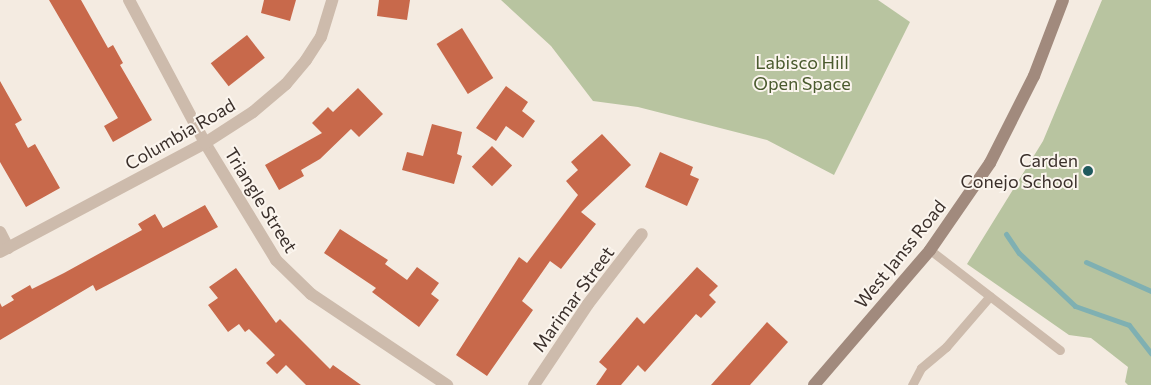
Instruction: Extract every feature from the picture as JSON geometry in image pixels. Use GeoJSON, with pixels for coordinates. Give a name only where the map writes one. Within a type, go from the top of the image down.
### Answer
{"type":"FeatureCollection","features":[{"type":"Feature","properties":{"kind":"main road","name":"West Janss Road"},"geometry":{"type":"LineString","coordinates":[[814,385],[930,250],[990,163],[1034,76],[1063,0]]}},
{"type":"Feature","properties":{"kind":"street","name":"Triangle Street"},"geometry":{"type":"LineString","coordinates":[[129,0],[204,143],[276,260],[310,294],[447,385]]}},
{"type":"Feature","properties":{"kind":"street","name":"Columbia Road"},"geometry":{"type":"LineString","coordinates":[[4,250],[204,143],[253,112],[286,84],[321,37],[332,0]]}},
{"type":"Feature","properties":{"kind":"street"},"geometry":{"type":"LineString","coordinates":[[0,232],[4,250]]}},
{"type":"Feature","properties":{"kind":"street","name":"Marimar Street"},"geometry":{"type":"LineString","coordinates":[[534,385],[588,304],[642,234]]}},
{"type":"Feature","properties":{"kind":"lane"},"geometry":{"type":"LineString","coordinates":[[930,250],[1060,350]]}},
{"type":"Feature","properties":{"kind":"lane"},"geometry":{"type":"LineString","coordinates":[[912,385],[921,368],[946,348],[990,296]]}},
{"type":"Feature","properties":{"kind":"green space","name":"Labisco Hill Open Space"},"geometry":{"type":"Polygon","coordinates":[[[501,0],[878,0],[910,22],[834,175],[767,140],[638,107],[593,101],[551,46],[501,0]]]}},
{"type":"Feature","properties":{"kind":"green space","name":"Carden Conejo School"},"geometry":{"type":"Polygon","coordinates":[[[1102,0],[1151,0],[1151,385],[1128,385],[1125,382],[1128,367],[1091,338],[1069,335],[967,264],[1043,141],[1102,0]]]}},
{"type":"Feature","properties":{"kind":"building"},"geometry":{"type":"Polygon","coordinates":[[[49,0],[81,0],[108,48],[113,45],[123,63],[120,65],[152,120],[113,142],[104,126],[118,118],[49,0]]]}},
{"type":"Feature","properties":{"kind":"building"},"geometry":{"type":"Polygon","coordinates":[[[264,0],[296,0],[290,21],[261,13],[264,0]]]}},
{"type":"Feature","properties":{"kind":"building"},"geometry":{"type":"Polygon","coordinates":[[[379,0],[410,0],[407,20],[377,16],[379,0]]]}},
{"type":"Feature","properties":{"kind":"building"},"geometry":{"type":"Polygon","coordinates":[[[462,28],[493,78],[468,94],[437,44],[462,28]]]}},
{"type":"Feature","properties":{"kind":"building"},"geometry":{"type":"Polygon","coordinates":[[[247,35],[265,58],[229,86],[211,63],[247,35]]]}},
{"type":"Feature","properties":{"kind":"building"},"geometry":{"type":"Polygon","coordinates":[[[0,81],[22,120],[15,124],[28,148],[35,144],[60,188],[26,207],[0,162],[0,81]]]}},
{"type":"Feature","properties":{"kind":"building"},"geometry":{"type":"Polygon","coordinates":[[[506,86],[528,102],[522,111],[535,121],[523,138],[506,126],[496,141],[476,128],[506,86]]]}},
{"type":"Feature","properties":{"kind":"building"},"geometry":{"type":"Polygon","coordinates":[[[358,88],[383,114],[359,137],[351,129],[320,159],[301,170],[304,176],[279,190],[265,165],[322,133],[312,123],[328,107],[333,112],[358,88]]]}},
{"type":"Feature","properties":{"kind":"building"},"geometry":{"type":"Polygon","coordinates":[[[432,124],[462,132],[457,154],[462,156],[454,184],[402,170],[407,152],[423,156],[432,124]]]}},
{"type":"Feature","properties":{"kind":"building"},"geometry":{"type":"Polygon","coordinates":[[[602,134],[631,165],[581,212],[596,224],[561,269],[550,261],[522,301],[533,310],[487,376],[456,355],[519,257],[527,263],[578,195],[566,181],[578,170],[571,162],[602,134]]]}},
{"type":"Feature","properties":{"kind":"building"},"geometry":{"type":"Polygon","coordinates":[[[492,146],[512,165],[492,186],[472,167],[492,146]]]}},
{"type":"Feature","properties":{"kind":"building"},"geometry":{"type":"Polygon","coordinates":[[[660,152],[693,167],[690,175],[699,179],[687,206],[645,187],[660,152]]]}},
{"type":"Feature","properties":{"kind":"building"},"geometry":{"type":"Polygon","coordinates":[[[205,205],[218,227],[96,291],[93,285],[0,340],[0,303],[2,307],[14,300],[11,296],[30,285],[32,289],[142,230],[138,224],[155,214],[163,228],[205,205]]]}},
{"type":"Feature","properties":{"kind":"building"},"geometry":{"type":"Polygon","coordinates":[[[340,229],[388,260],[385,264],[407,280],[417,267],[439,283],[431,294],[439,300],[419,327],[372,292],[376,288],[324,253],[340,229]]]}},
{"type":"Feature","properties":{"kind":"building"},"geometry":{"type":"Polygon","coordinates":[[[697,267],[718,286],[709,295],[716,302],[701,318],[696,314],[645,372],[638,365],[621,385],[596,385],[607,369],[599,362],[637,317],[644,324],[697,267]]]}},
{"type":"Feature","properties":{"kind":"building"},"geometry":{"type":"Polygon","coordinates":[[[236,268],[276,323],[280,319],[330,369],[333,365],[361,385],[306,385],[286,365],[277,374],[266,363],[275,355],[249,329],[245,332],[239,324],[228,332],[208,305],[218,298],[209,287],[236,268]]]}},
{"type":"Feature","properties":{"kind":"building"},"geometry":{"type":"Polygon","coordinates":[[[767,322],[788,342],[750,385],[711,385],[767,322]]]}},
{"type":"Feature","properties":{"kind":"waterway"},"geometry":{"type":"LineString","coordinates":[[1006,234],[1019,253],[1075,306],[1129,325],[1151,353]]}},
{"type":"Feature","properties":{"kind":"waterway"},"geometry":{"type":"LineString","coordinates":[[1086,262],[1151,291]]}},
{"type":"Feature","properties":{"kind":"place","name":"Carden Conejo School"},"geometry":{"type":"Point","coordinates":[1088,171]}}]}
